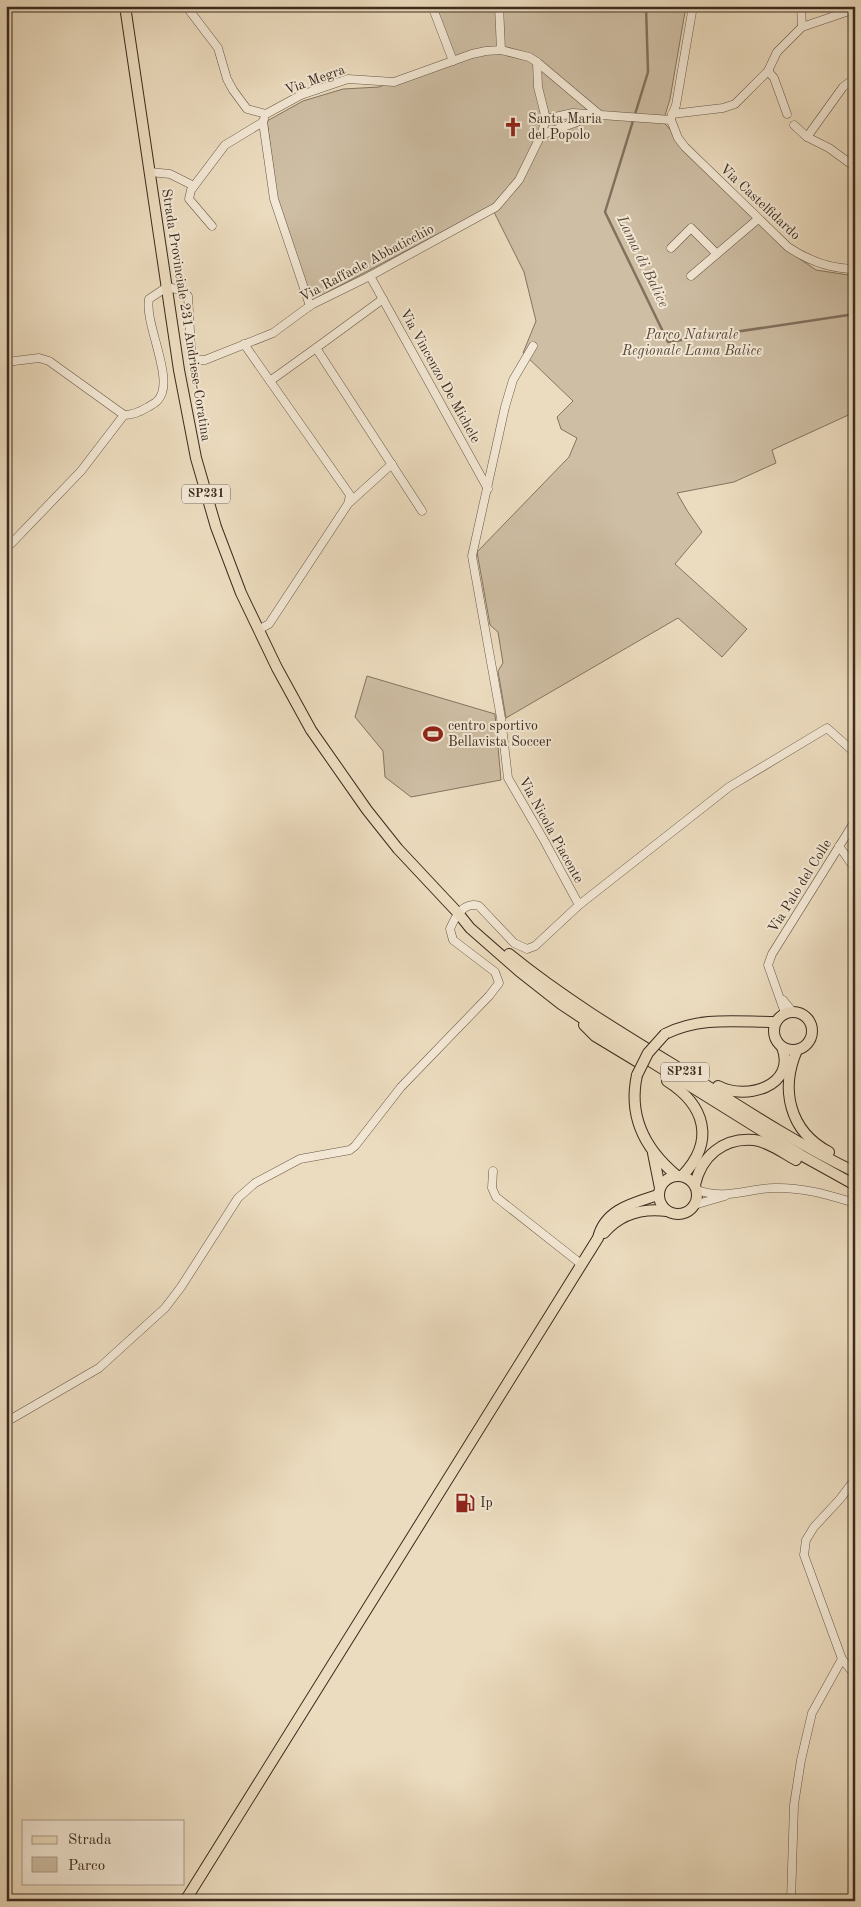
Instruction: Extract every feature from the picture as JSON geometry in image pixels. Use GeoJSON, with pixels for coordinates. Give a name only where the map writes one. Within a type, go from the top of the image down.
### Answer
{"type":"FeatureCollection","features":[{"type":"Feature","properties":{"kind":"main road","name":"Strada Provinciale 231 Andriese-Coratina"},"geometry":{"type":"LineString","coordinates":[[125,6],[184,401],[198,466],[216,527],[258,630],[311,730],[339,772],[398,849],[470,928],[491,947],[561,1004],[683,1083],[821,1167],[855,1185]]}},
{"type":"Feature","properties":{"kind":"main road","name":"Strada Provinciale 231 Andriese-Coratina"},"geometry":{"type":"LineString","coordinates":[[458,913],[535,974],[593,1014],[790,1137],[855,1172]]}},
{"type":"Feature","properties":{"kind":"main road"},"geometry":{"type":"LineString","coordinates":[[561,1004],[595,1036],[678,1088],[695,1107],[703,1130],[703,1141],[697,1158],[679,1176],[666,1180],[659,1191],[616,1211],[599,1230],[598,1238]]}},
{"type":"Feature","properties":{"kind":"main road"},"geometry":{"type":"LineString","coordinates":[[788,1012],[798,1012],[809,1019],[813,1032],[808,1044],[797,1050],[788,1049],[778,1042],[775,1026],[788,1012]]}},
{"type":"Feature","properties":{"kind":"main road"},"geometry":{"type":"LineString","coordinates":[[593,1014],[671,1056],[730,1092],[747,1093],[761,1090],[772,1083],[784,1068],[786,1057],[782,1046]]}},
{"type":"Feature","properties":{"kind":"main road"},"geometry":{"type":"LineString","coordinates":[[667,1211],[660,1204],[653,1152],[634,1112],[633,1099],[637,1075],[648,1053],[665,1034],[705,1021],[744,1021],[775,1026]]}},
{"type":"Feature","properties":{"kind":"main road"},"geometry":{"type":"LineString","coordinates":[[797,1050],[790,1069],[788,1083],[789,1098],[796,1120],[813,1142],[855,1164]]}},
{"type":"Feature","properties":{"kind":"main road"},"geometry":{"type":"LineString","coordinates":[[185,1901],[598,1238],[617,1220],[626,1216],[641,1212],[667,1211],[678,1215],[685,1213],[697,1201],[696,1188],[702,1165],[719,1147],[730,1143],[754,1140],[777,1149],[824,1176],[855,1190]]}},
{"type":"Feature","properties":{"kind":"main road"},"geometry":{"type":"LineString","coordinates":[[653,1152],[679,1176],[687,1178],[696,1188]]}},
{"type":"Feature","properties":{"kind":"street"},"geometry":{"type":"LineString","coordinates":[[186,6],[218,48],[227,79],[233,90],[247,109],[264,118],[274,199],[310,306]]}},
{"type":"Feature","properties":{"kind":"street"},"geometry":{"type":"LineString","coordinates":[[432,6],[453,60]]}},
{"type":"Feature","properties":{"kind":"street"},"geometry":{"type":"LineString","coordinates":[[499,6],[501,50]]}},
{"type":"Feature","properties":{"kind":"street"},"geometry":{"type":"LineString","coordinates":[[670,118],[676,105],[693,6]]}},
{"type":"Feature","properties":{"kind":"street"},"geometry":{"type":"LineString","coordinates":[[801,6],[802,27]]}},
{"type":"Feature","properties":{"kind":"street"},"geometry":{"type":"LineString","coordinates":[[537,62],[538,87],[546,119],[573,113],[670,118],[735,104],[768,71],[777,52],[802,27],[855,8]]}},
{"type":"Feature","properties":{"kind":"street","name":"Via Megra"},"geometry":{"type":"LineString","coordinates":[[194,186],[225,144],[301,95],[348,79],[394,82],[472,54],[501,50],[529,57],[600,115]]}},
{"type":"Feature","properties":{"kind":"street"},"geometry":{"type":"LineString","coordinates":[[768,71],[774,78],[787,114]]}},
{"type":"Feature","properties":{"kind":"street"},"geometry":{"type":"LineString","coordinates":[[807,137],[843,87],[855,78]]}},
{"type":"Feature","properties":{"kind":"street"},"geometry":{"type":"LineString","coordinates":[[542,135],[577,122],[584,115]]}},
{"type":"Feature","properties":{"kind":"street","name":"Via Castelfidardo"},"geometry":{"type":"LineString","coordinates":[[670,118],[678,138],[685,147],[788,247],[824,265],[840,269],[855,269]]}},
{"type":"Feature","properties":{"kind":"street","name":"Via Raffaele Abbaticchio"},"geometry":{"type":"LineString","coordinates":[[166,287],[181,290],[188,296],[192,354],[198,360],[205,360],[273,333],[310,306],[370,276],[496,207],[519,180],[542,135],[546,119]]}},
{"type":"Feature","properties":{"kind":"street"},"geometry":{"type":"LineString","coordinates":[[794,125],[807,137],[829,148],[855,167]]}},
{"type":"Feature","properties":{"kind":"street"},"geometry":{"type":"LineString","coordinates":[[150,172],[170,174],[194,186],[189,199],[212,226]]}},
{"type":"Feature","properties":{"kind":"street"},"geometry":{"type":"LineString","coordinates":[[691,276],[758,219]]}},
{"type":"Feature","properties":{"kind":"street"},"geometry":{"type":"LineString","coordinates":[[671,248],[691,228],[717,254]]}},
{"type":"Feature","properties":{"kind":"street","name":"Via Vincenzo De Michele"},"geometry":{"type":"LineString","coordinates":[[370,276],[488,489]]}},
{"type":"Feature","properties":{"kind":"street"},"geometry":{"type":"LineString","coordinates":[[6,362],[39,358],[49,361],[124,415],[132,415],[144,410],[158,401],[163,392],[161,361],[148,304],[152,295],[166,287]]}},
{"type":"Feature","properties":{"kind":"street"},"geometry":{"type":"LineString","coordinates":[[270,381],[383,298]]}},
{"type":"Feature","properties":{"kind":"street"},"geometry":{"type":"LineString","coordinates":[[244,344],[350,495],[348,504]]}},
{"type":"Feature","properties":{"kind":"street","name":"Via Nicola Piacente"},"geometry":{"type":"LineString","coordinates":[[533,346],[513,380],[505,407],[472,556],[501,718],[508,778],[545,842],[578,905],[729,787],[827,728],[855,753]]}},
{"type":"Feature","properties":{"kind":"street"},"geometry":{"type":"LineString","coordinates":[[316,348],[422,511]]}},
{"type":"Feature","properties":{"kind":"street"},"geometry":{"type":"LineString","coordinates":[[6,549],[81,471],[124,415]]}},
{"type":"Feature","properties":{"kind":"street"},"geometry":{"type":"LineString","coordinates":[[258,630],[269,624],[348,504],[392,464]]}},
{"type":"Feature","properties":{"kind":"street","name":"Via Palo del Colle"},"geometry":{"type":"LineString","coordinates":[[788,1012],[768,965],[772,954],[855,821]]}},
{"type":"Feature","properties":{"kind":"street"},"geometry":{"type":"LineString","coordinates":[[839,846],[855,869]]}},
{"type":"Feature","properties":{"kind":"street"},"geometry":{"type":"LineString","coordinates":[[6,1422],[99,1368],[165,1308],[181,1287],[238,1198],[255,1183],[300,1159],[350,1150],[355,1146],[401,1087],[489,996],[499,984],[495,972],[453,940],[450,929],[458,913],[472,905],[479,906],[514,943],[527,949],[535,946],[578,905]]}},
{"type":"Feature","properties":{"kind":"street"},"geometry":{"type":"LineString","coordinates":[[493,1171],[492,1188],[496,1197],[582,1264]]}},
{"type":"Feature","properties":{"kind":"street"},"geometry":{"type":"LineString","coordinates":[[696,1188],[716,1195],[771,1188],[791,1188],[823,1193],[855,1203]]}},
{"type":"Feature","properties":{"kind":"street"},"geometry":{"type":"LineString","coordinates":[[694,1206],[727,1195]]}},
{"type":"Feature","properties":{"kind":"street"},"geometry":{"type":"LineString","coordinates":[[855,1479],[840,1499],[814,1527],[806,1540],[804,1555],[842,1659],[855,1674]]}},
{"type":"Feature","properties":{"kind":"street"},"geometry":{"type":"LineString","coordinates":[[791,1901],[794,1805],[801,1760],[812,1713],[842,1659]]}},
{"type":"Feature","properties":{"kind":"green space","name":"Parco Naturale Regionale Lama Balice"},"geometry":{"type":"Polygon","coordinates":[[[429,6],[686,6],[670,99],[663,122],[787,250],[816,270],[855,276],[855,412],[772,450],[776,463],[734,482],[677,493],[702,532],[675,564],[747,629],[722,657],[678,618],[506,718],[498,671],[503,663],[498,632],[490,625],[477,552],[569,457],[577,438],[561,429],[557,417],[573,401],[523,353],[536,321],[524,272],[491,206],[311,301],[277,199],[267,121],[303,101],[343,89],[379,87],[449,60],[429,6]]]}},
{"type":"Feature","properties":{"kind":"green space","name":"centro sportivo Bellavista Soccer"},"geometry":{"type":"Polygon","coordinates":[[[367,676],[495,714],[501,780],[411,797],[385,777],[383,751],[355,717],[367,676]]]}},
{"type":"Feature","properties":{"kind":"waterway","name":"Lama di Balice"},"geometry":{"type":"LineString","coordinates":[[646,6],[648,72],[605,212],[668,342],[855,314]]}},
{"type":"Feature","properties":{"kind":"place","name":"Santa Maria del Popolo"},"geometry":{"type":"Point","coordinates":[513,127]}},
{"type":"Feature","properties":{"kind":"place","name":"centro sportivo Bellavista Soccer"},"geometry":{"type":"Point","coordinates":[433,734]}},
{"type":"Feature","properties":{"kind":"place","name":"Ip"},"geometry":{"type":"Point","coordinates":[465,1503]}}]}
